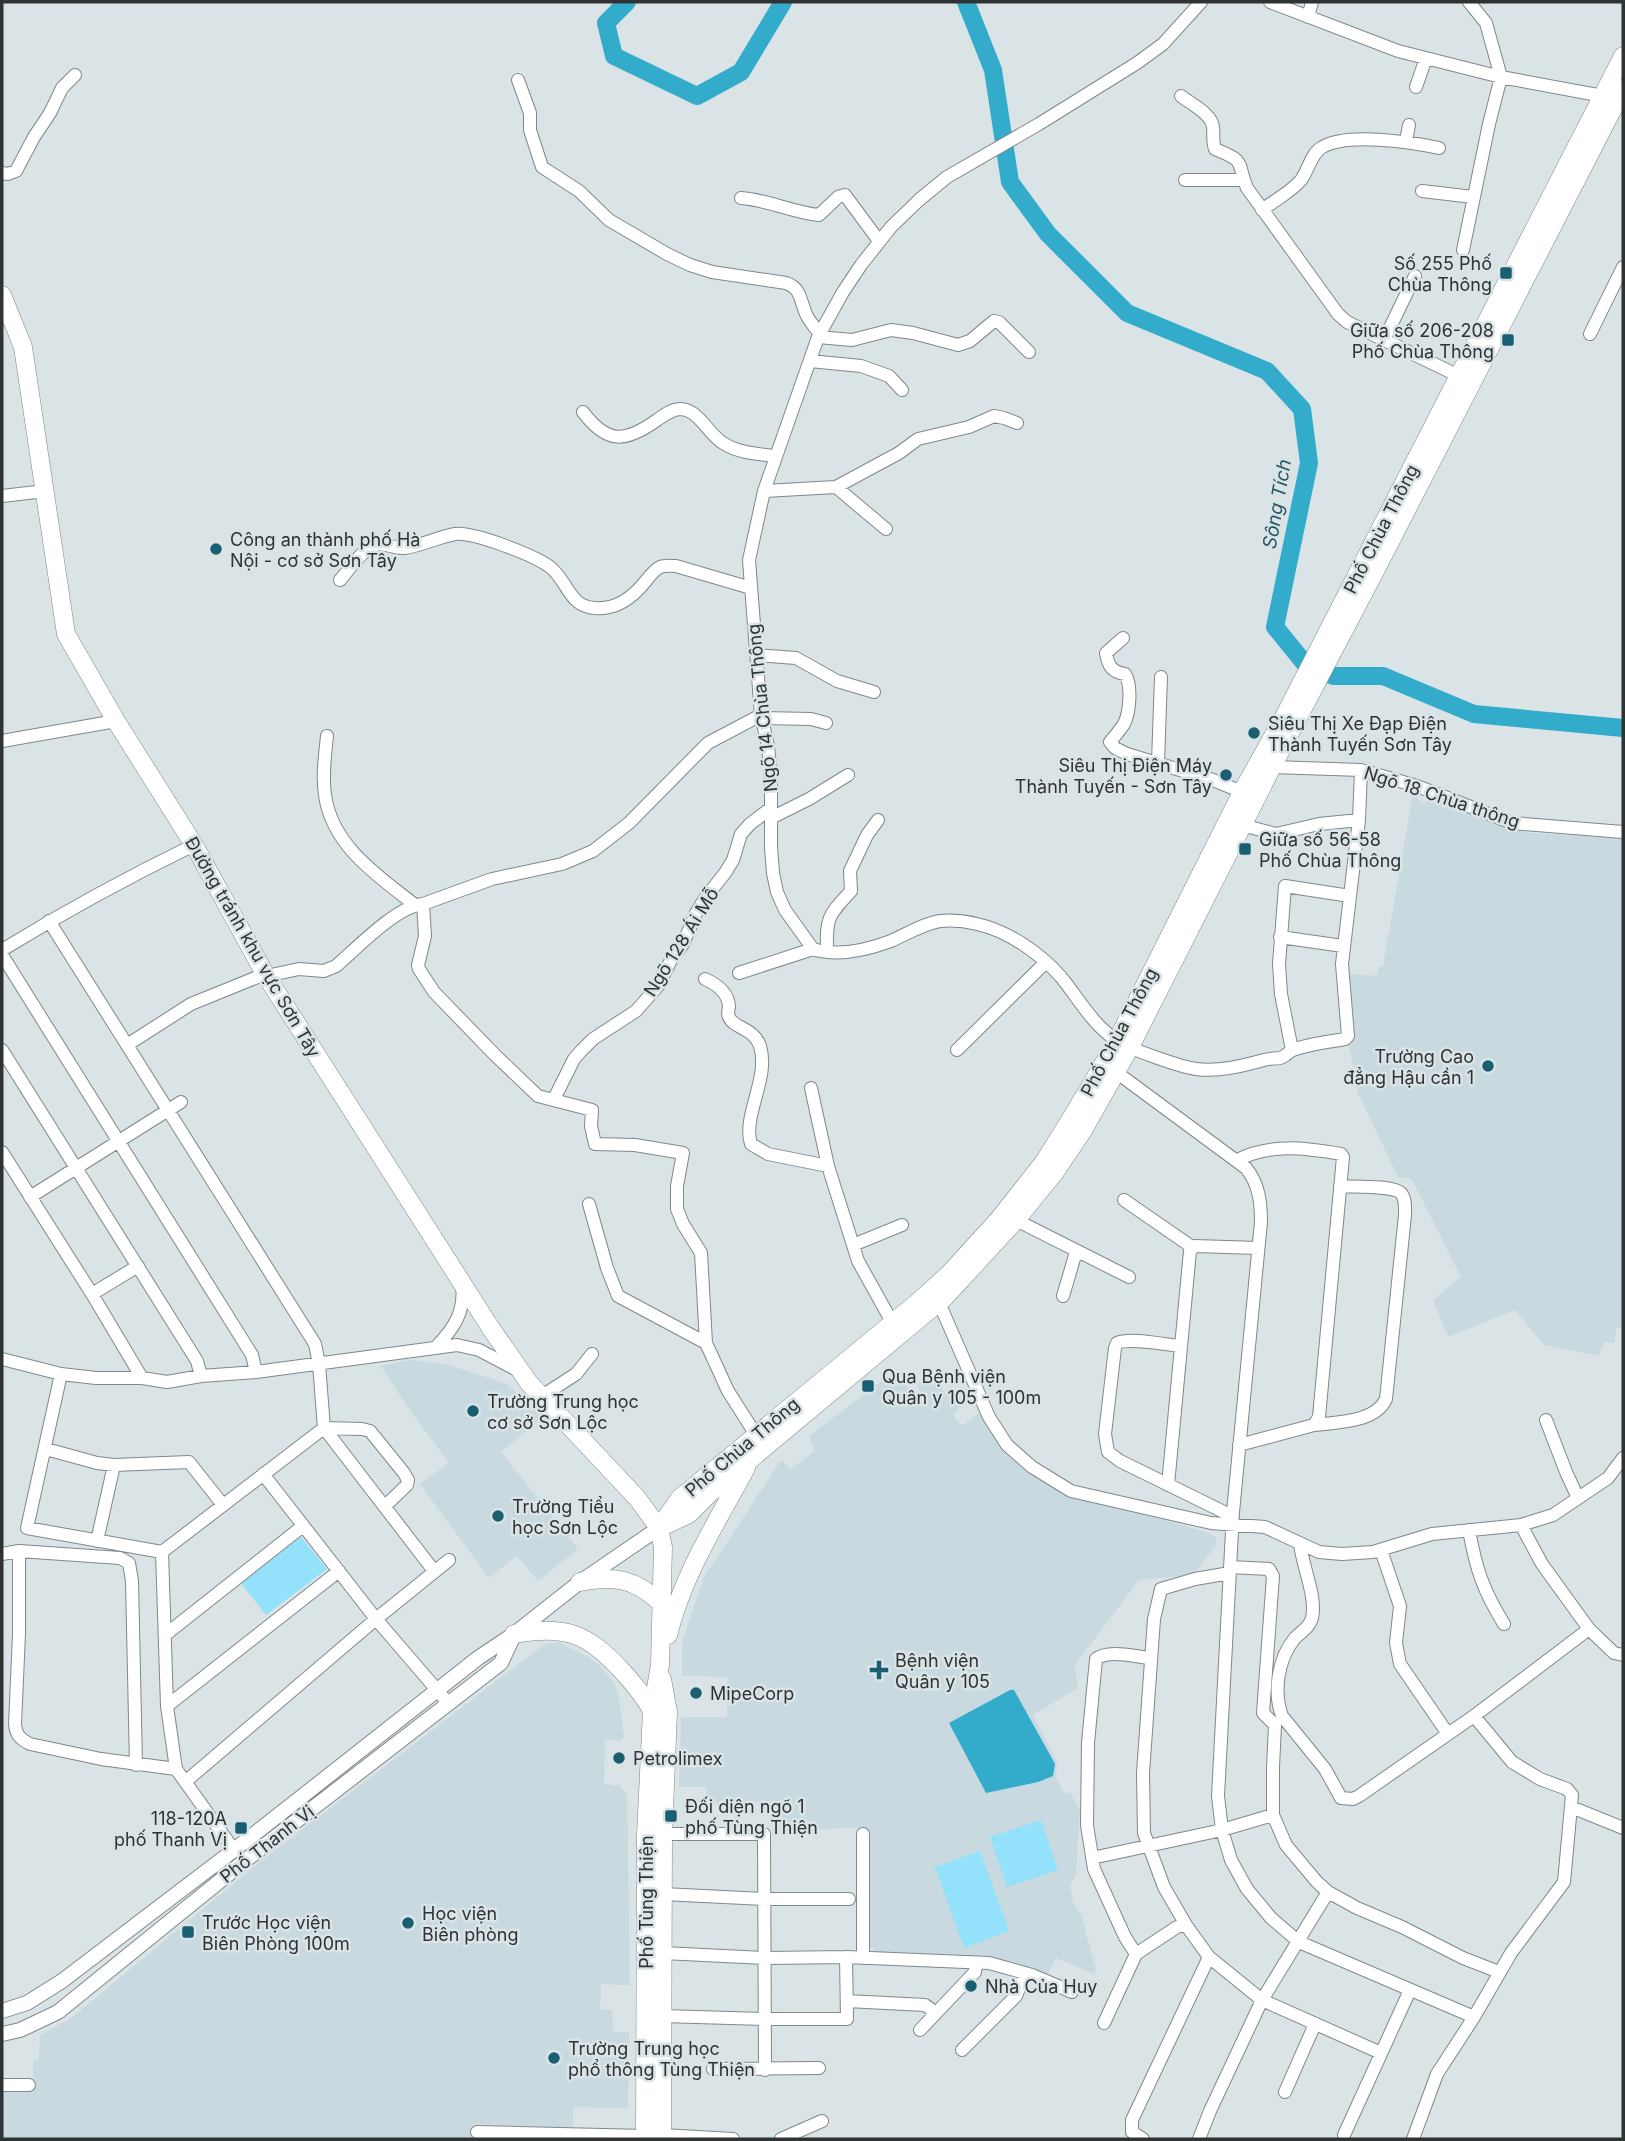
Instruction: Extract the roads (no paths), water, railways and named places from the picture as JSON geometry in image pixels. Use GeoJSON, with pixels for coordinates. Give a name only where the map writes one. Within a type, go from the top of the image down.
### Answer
{"type":"FeatureCollection","features":[{"type":"Feature","properties":{"kind":"highway","name":"Phố Chùa Thông"},"geometry":{"type":"LineString","coordinates":[[1368,569],[1459,376],[1623,56]]}},
{"type":"Feature","properties":{"kind":"highway","name":"Phố Chùa Thông"},"geometry":{"type":"LineString","coordinates":[[659,1528],[680,1498],[766,1433],[936,1295],[1016,1220],[1123,1044],[1242,825],[1266,764],[1623,89]]}},
{"type":"Feature","properties":{"kind":"highway","name":"Đường tránh khu vực Sơn Tây"},"geometry":{"type":"LineString","coordinates":[[2,295],[23,347],[66,635],[194,845],[265,974],[462,1283],[523,1374],[637,1498],[659,1528]]}},
{"type":"Feature","properties":{"kind":"highway","name":"Phố Chùa Thông"},"geometry":{"type":"LineString","coordinates":[[659,1528],[689,1514],[754,1456],[766,1433],[892,1322],[936,1295],[999,1219],[1082,1132],[1116,1072],[1123,1044],[1242,792],[1266,764]]}},
{"type":"Feature","properties":{"kind":"highway"},"geometry":{"type":"LineString","coordinates":[[660,1665],[675,1605],[688,1575],[754,1456]]}},
{"type":"Feature","properties":{"kind":"highway","name":"Phố Tùng Thiện"},"geometry":{"type":"LineString","coordinates":[[654,2137],[663,1953],[660,1665],[663,1547],[659,1528]]}},
{"type":"Feature","properties":{"kind":"highway"},"geometry":{"type":"LineString","coordinates":[[580,1582],[614,1578],[632,1583],[650,1593],[661,1604]]}},
{"type":"Feature","properties":{"kind":"highway"},"geometry":{"type":"LineString","coordinates":[[514,1634],[536,1630],[578,1635],[606,1654],[660,1711]]}},
{"type":"Feature","properties":{"kind":"highway","name":"Phố Tùng Thiện"},"geometry":{"type":"LineString","coordinates":[[654,2137],[646,1835],[660,1711]]}},
{"type":"Feature","properties":{"kind":"main road","name":"Phố Thanh Vị"},"geometry":{"type":"LineString","coordinates":[[2,2011],[27,2003],[62,1981],[478,1658],[514,1634],[580,1582],[659,1528]]}},
{"type":"Feature","properties":{"kind":"main road","name":"Phố Thanh Vị"},"geometry":{"type":"LineString","coordinates":[[2,2034],[20,2030],[58,2012],[247,1859],[500,1663],[514,1634]]}},
{"type":"Feature","properties":{"kind":"main road"},"geometry":{"type":"LineString","coordinates":[[233,1850],[247,1859]]}},
{"type":"Feature","properties":{"kind":"street","name":"Ngõ 14 Chùa Thông"},"geometry":{"type":"LineString","coordinates":[[813,949],[785,910],[778,892],[771,847],[771,778],[756,655],[750,551],[764,491],[819,335],[843,292],[879,241],[919,200],[947,177],[1137,63],[1163,44],[1201,2]]}},
{"type":"Feature","properties":{"kind":"street"},"geometry":{"type":"LineString","coordinates":[[1270,2],[1398,51],[1502,76],[1603,96]]}},
{"type":"Feature","properties":{"kind":"street"},"geometry":{"type":"LineString","coordinates":[[1308,17],[1312,2]]}},
{"type":"Feature","properties":{"kind":"street"},"geometry":{"type":"LineString","coordinates":[[1463,250],[1502,76],[1486,23],[1469,2]]}},
{"type":"Feature","properties":{"kind":"street"},"geometry":{"type":"LineString","coordinates":[[1416,87],[1426,58]]}},
{"type":"Feature","properties":{"kind":"street"},"geometry":{"type":"LineString","coordinates":[[2,173],[16,171],[62,88],[75,75]]}},
{"type":"Feature","properties":{"kind":"street"},"geometry":{"type":"LineString","coordinates":[[518,80],[530,113],[530,130],[542,167],[579,191],[609,220],[679,259],[712,272],[794,286],[819,335],[852,340],[884,331],[899,331],[958,345],[970,341],[994,321],[999,322],[1029,352]]}},
{"type":"Feature","properties":{"kind":"street"},"geometry":{"type":"LineString","coordinates":[[1181,96],[1211,119],[1215,149],[1237,160],[1241,165],[1247,188],[1338,314],[1347,322],[1459,376]]}},
{"type":"Feature","properties":{"kind":"street"},"geometry":{"type":"LineString","coordinates":[[1406,141],[1409,125]]}},
{"type":"Feature","properties":{"kind":"street"},"geometry":{"type":"LineString","coordinates":[[1262,210],[1300,181],[1315,153],[1322,147],[1346,141],[1406,141],[1439,148]]}},
{"type":"Feature","properties":{"kind":"street"},"geometry":{"type":"LineString","coordinates":[[1185,180],[1244,180]]}},
{"type":"Feature","properties":{"kind":"street"},"geometry":{"type":"LineString","coordinates":[[1422,191],[1473,197]]}},
{"type":"Feature","properties":{"kind":"street"},"geometry":{"type":"LineString","coordinates":[[741,198],[819,215],[838,197],[845,195],[879,241]]}},
{"type":"Feature","properties":{"kind":"street"},"geometry":{"type":"LineString","coordinates":[[1590,334],[1623,267]]}},
{"type":"Feature","properties":{"kind":"street"},"geometry":{"type":"LineString","coordinates":[[1384,340],[1415,276]]}},
{"type":"Feature","properties":{"kind":"street"},"geometry":{"type":"LineString","coordinates":[[810,362],[861,366],[889,376],[902,390]]}},
{"type":"Feature","properties":{"kind":"street"},"geometry":{"type":"LineString","coordinates":[[583,412],[600,432],[618,437],[640,431],[671,411],[685,410],[694,414],[721,442],[738,450],[776,456]]}},
{"type":"Feature","properties":{"kind":"street"},"geometry":{"type":"LineString","coordinates":[[764,491],[836,487],[899,453],[918,439],[969,427],[994,416],[1017,423]]}},
{"type":"Feature","properties":{"kind":"street"},"geometry":{"type":"LineString","coordinates":[[836,487],[886,529]]}},
{"type":"Feature","properties":{"kind":"street"},"geometry":{"type":"LineString","coordinates":[[2,496],[45,491]]}},
{"type":"Feature","properties":{"kind":"street"},"geometry":{"type":"LineString","coordinates":[[340,580],[363,553],[374,546],[384,543],[404,548],[463,534],[505,546],[550,567],[576,602],[592,608],[619,604],[656,570],[667,566],[676,566],[751,588]]}},
{"type":"Feature","properties":{"kind":"street"},"geometry":{"type":"LineString","coordinates":[[1123,638],[1106,653],[1108,664],[1115,673],[1125,674],[1129,685],[1128,713],[1125,722],[1110,742],[1127,754],[1213,780],[1242,792]]}},
{"type":"Feature","properties":{"kind":"street"},"geometry":{"type":"LineString","coordinates":[[756,655],[796,658],[838,681],[874,692]]}},
{"type":"Feature","properties":{"kind":"street"},"geometry":{"type":"LineString","coordinates":[[1158,762],[1161,677]]}},
{"type":"Feature","properties":{"kind":"street"},"geometry":{"type":"LineString","coordinates":[[127,1045],[191,1004],[265,974],[299,969],[329,970],[380,927],[419,905],[492,879],[562,864],[593,851],[629,822],[708,743],[762,716],[811,719],[826,723]]}},
{"type":"Feature","properties":{"kind":"street"},"geometry":{"type":"LineString","coordinates":[[2,741],[116,721]]}},
{"type":"Feature","properties":{"kind":"street"},"geometry":{"type":"LineString","coordinates":[[327,736],[324,793],[338,834],[363,862],[419,905],[425,936],[418,965],[434,992],[538,1096],[592,1110],[592,1139],[595,1144],[635,1145],[682,1153],[677,1209],[701,1253],[706,1343],[728,1391],[766,1433]]}},
{"type":"Feature","properties":{"kind":"street","name":"Ngõ 18 Chùa thông"},"geometry":{"type":"LineString","coordinates":[[1266,764],[1361,770],[1417,786],[1512,823],[1623,832]]}},
{"type":"Feature","properties":{"kind":"street"},"geometry":{"type":"LineString","coordinates":[[739,973],[813,949],[846,952],[889,941],[940,921],[959,921],[996,930],[1046,962],[1061,977],[1084,1011],[1123,1044],[1195,1069],[1245,1066],[1267,1059],[1282,1058],[1292,1050],[1345,1039],[1348,1037],[1342,985],[1343,946],[1359,820],[1361,770]]}},
{"type":"Feature","properties":{"kind":"street","name":"Ngõ 128 Ái Mỗ"},"geometry":{"type":"LineString","coordinates":[[554,1100],[574,1059],[581,1051],[593,1039],[636,1011],[658,986],[671,960],[683,944],[696,913],[733,860],[741,834],[750,824],[809,799],[848,775]]}},
{"type":"Feature","properties":{"kind":"street"},"geometry":{"type":"LineString","coordinates":[[827,952],[828,920],[850,891],[850,871],[867,835],[878,820]]}},
{"type":"Feature","properties":{"kind":"street"},"geometry":{"type":"LineString","coordinates":[[1242,825],[1276,834],[1319,824],[1359,820]]}},
{"type":"Feature","properties":{"kind":"street"},"geometry":{"type":"LineString","coordinates":[[194,845],[122,880],[49,921],[2,953],[252,1355],[256,1372]]}},
{"type":"Feature","properties":{"kind":"street"},"geometry":{"type":"LineString","coordinates":[[1292,1050],[1281,993],[1280,937],[1285,886],[1350,895]]}},
{"type":"Feature","properties":{"kind":"street"},"geometry":{"type":"LineString","coordinates":[[49,921],[314,1344],[319,1364],[324,1428],[434,1571]]}},
{"type":"Feature","properties":{"kind":"street"},"geometry":{"type":"LineString","coordinates":[[1280,937],[1343,946]]}},
{"type":"Feature","properties":{"kind":"street"},"geometry":{"type":"LineString","coordinates":[[957,1050],[1046,962]]}},
{"type":"Feature","properties":{"kind":"street"},"geometry":{"type":"LineString","coordinates":[[705,979],[719,985],[728,1000],[728,1015],[731,1021],[746,1029],[760,1044],[763,1061],[750,1131],[751,1144],[768,1154],[828,1166]]}},
{"type":"Feature","properties":{"kind":"street"},"geometry":{"type":"LineString","coordinates":[[2,1050],[197,1361],[201,1376]]}},
{"type":"Feature","properties":{"kind":"street"},"geometry":{"type":"LineString","coordinates":[[1116,1072],[1237,1160],[1254,1178],[1261,1200],[1233,1520],[1218,1796],[1222,1829],[1231,1860],[1247,1889],[1271,1918],[1299,1942],[1474,2017]]}},
{"type":"Feature","properties":{"kind":"street"},"geometry":{"type":"LineString","coordinates":[[811,1088],[828,1166],[858,1261],[892,1322]]}},
{"type":"Feature","properties":{"kind":"street"},"geometry":{"type":"LineString","coordinates":[[30,1197],[181,1102]]}},
{"type":"Feature","properties":{"kind":"street"},"geometry":{"type":"LineString","coordinates":[[1237,1160],[1264,1149],[1311,1149],[1341,1154],[1343,1157],[1319,1417],[1314,1425]]}},
{"type":"Feature","properties":{"kind":"street"},"geometry":{"type":"LineString","coordinates":[[2,1152],[142,1378]]}},
{"type":"Feature","properties":{"kind":"street"},"geometry":{"type":"LineString","coordinates":[[1239,1445],[1314,1425],[1367,1415],[1376,1411],[1386,1399],[1405,1215],[1404,1199],[1402,1194],[1392,1189],[1340,1186]]}},
{"type":"Feature","properties":{"kind":"street"},"geometry":{"type":"LineString","coordinates":[[1124,1200],[1192,1247],[1258,1248]]}},
{"type":"Feature","properties":{"kind":"street"},"geometry":{"type":"LineString","coordinates":[[590,1204],[607,1268],[618,1296],[706,1343]]}},
{"type":"Feature","properties":{"kind":"street"},"geometry":{"type":"LineString","coordinates":[[1016,1220],[1129,1277]]}},
{"type":"Feature","properties":{"kind":"street"},"geometry":{"type":"LineString","coordinates":[[853,1245],[902,1225]]}},
{"type":"Feature","properties":{"kind":"street"},"geometry":{"type":"LineString","coordinates":[[1168,1485],[1188,1258],[1192,1247]]}},
{"type":"Feature","properties":{"kind":"street"},"geometry":{"type":"LineString","coordinates":[[1063,1296],[1076,1252]]}},
{"type":"Feature","properties":{"kind":"street"},"geometry":{"type":"LineString","coordinates":[[92,1294],[138,1266]]}},
{"type":"Feature","properties":{"kind":"street"},"geometry":{"type":"LineString","coordinates":[[437,1346],[449,1334],[459,1317],[463,1302],[462,1283]]}},
{"type":"Feature","properties":{"kind":"street"},"geometry":{"type":"LineString","coordinates":[[936,1295],[989,1417],[1007,1445],[1032,1467],[1071,1491],[1211,1523],[1233,1520]]}},
{"type":"Feature","properties":{"kind":"street"},"geometry":{"type":"LineString","coordinates":[[1181,1346],[1122,1340],[1117,1343],[1105,1434],[1108,1452],[1233,1520],[1265,1527],[1319,1552],[1342,1554],[1381,1550],[1432,1534],[1521,1525],[1553,1515],[1608,1478],[1623,1458]]}},
{"type":"Feature","properties":{"kind":"street"},"geometry":{"type":"LineString","coordinates":[[2,1359],[61,1374],[96,1378],[142,1378],[167,1382],[319,1364],[447,1344],[469,1346],[523,1374]]}},
{"type":"Feature","properties":{"kind":"street"},"geometry":{"type":"LineString","coordinates":[[542,1396],[576,1374],[592,1354]]}},
{"type":"Feature","properties":{"kind":"street"},"geometry":{"type":"LineString","coordinates":[[61,1374],[27,1528],[162,1552],[324,1428],[370,1431],[404,1473],[408,1480],[407,1485],[385,1506]]}},
{"type":"Feature","properties":{"kind":"street"},"geometry":{"type":"LineString","coordinates":[[1546,1420],[1578,1498]]}},
{"type":"Feature","properties":{"kind":"street"},"geometry":{"type":"LineString","coordinates":[[46,1448],[97,1463],[114,1465],[189,1462],[223,1505]]}},
{"type":"Feature","properties":{"kind":"street"},"geometry":{"type":"LineString","coordinates":[[97,1541],[114,1465]]}},
{"type":"Feature","properties":{"kind":"street"},"geometry":{"type":"LineString","coordinates":[[263,1474],[376,1619],[449,1704]]}},
{"type":"Feature","properties":{"kind":"street"},"geometry":{"type":"LineString","coordinates":[[1521,1525],[1542,1564],[1589,1629],[1614,1653],[1623,1655]]}},
{"type":"Feature","properties":{"kind":"street"},"geometry":{"type":"LineString","coordinates":[[165,1635],[303,1526]]}},
{"type":"Feature","properties":{"kind":"street"},"geometry":{"type":"LineString","coordinates":[[1469,1530],[1479,1577],[1504,1624]]}},
{"type":"Feature","properties":{"kind":"street"},"geometry":{"type":"LineString","coordinates":[[1300,1543],[1311,1594],[1311,1621],[1285,1653],[1278,1689],[1279,1708],[1282,1716],[1325,1769],[1342,1798],[1347,1800],[1359,1796],[1474,1716],[1589,1629]]}},
{"type":"Feature","properties":{"kind":"street"},"geometry":{"type":"LineString","coordinates":[[1381,1550],[1400,1606],[1396,1643],[1400,1664],[1448,1734]]}},
{"type":"Feature","properties":{"kind":"street"},"geometry":{"type":"LineString","coordinates":[[19,1551],[16,1733],[21,1740],[64,1752],[176,1769]]}},
{"type":"Feature","properties":{"kind":"street"},"geometry":{"type":"LineString","coordinates":[[2,1554],[19,1551],[120,1558],[129,1563],[132,1581],[136,1765]]}},
{"type":"Feature","properties":{"kind":"street"},"geometry":{"type":"LineString","coordinates":[[162,1552],[167,1706],[176,1769],[233,1850]]}},
{"type":"Feature","properties":{"kind":"street"},"geometry":{"type":"LineString","coordinates":[[185,1782],[449,1560]]}},
{"type":"Feature","properties":{"kind":"street"},"geometry":{"type":"LineString","coordinates":[[1381,2053],[1262,2000],[1209,1957],[1164,1887],[1144,1833],[1143,1773],[1154,1619],[1161,1589],[1230,1570],[1269,1569],[1273,1576],[1264,1713],[1275,1725],[1273,1815],[1286,1845],[1328,1892],[1462,1958],[1499,1972]]}},
{"type":"Feature","properties":{"kind":"street"},"geometry":{"type":"LineString","coordinates":[[167,1706],[339,1571]]}},
{"type":"Feature","properties":{"kind":"street"},"geometry":{"type":"LineString","coordinates":[[1136,1954],[1125,1937],[1094,1869],[1087,1825],[1088,1744],[1096,1658],[1108,1654],[1151,1658]]}},
{"type":"Feature","properties":{"kind":"street"},"geometry":{"type":"LineString","coordinates":[[1413,2139],[1437,2074],[1511,1953],[1564,1882],[1572,1795],[1567,1789],[1540,1779],[1512,1762],[1474,1716]]}},
{"type":"Feature","properties":{"kind":"street"},"geometry":{"type":"LineString","coordinates":[[1571,1807],[1623,1828]]}},
{"type":"Feature","properties":{"kind":"street"},"geometry":{"type":"LineString","coordinates":[[1092,1858],[1273,1815]]}},
{"type":"Feature","properties":{"kind":"street"},"geometry":{"type":"LineString","coordinates":[[663,1834],[764,1834],[765,2070]]}},
{"type":"Feature","properties":{"kind":"street"},"geometry":{"type":"LineString","coordinates":[[863,1834],[863,1958]]}},
{"type":"Feature","properties":{"kind":"street"},"geometry":{"type":"LineString","coordinates":[[1199,2139],[1262,2000],[1328,1892]]}},
{"type":"Feature","properties":{"kind":"street"},"geometry":{"type":"LineString","coordinates":[[663,1894],[764,1899],[849,1899]]}},
{"type":"Feature","properties":{"kind":"street"},"geometry":{"type":"LineString","coordinates":[[1104,2023],[1136,1954],[1177,1927],[1186,1925]]}},
{"type":"Feature","properties":{"kind":"street"},"geometry":{"type":"LineString","coordinates":[[663,1953],[989,1963],[1025,1973],[1072,1992]]}},
{"type":"Feature","properties":{"kind":"street"},"geometry":{"type":"LineString","coordinates":[[662,2016],[847,2019],[845,1957]]}},
{"type":"Feature","properties":{"kind":"street"},"geometry":{"type":"LineString","coordinates":[[1143,2139],[1132,2132],[1132,2120],[1209,1957]]}},
{"type":"Feature","properties":{"kind":"street"},"geometry":{"type":"LineString","coordinates":[[920,2030],[975,1972],[976,1963]]}},
{"type":"Feature","properties":{"kind":"street"},"geometry":{"type":"LineString","coordinates":[[962,2050],[1016,1996],[1025,1973]]}},
{"type":"Feature","properties":{"kind":"street"},"geometry":{"type":"LineString","coordinates":[[1344,2135],[1410,1990]]}},
{"type":"Feature","properties":{"kind":"street"},"geometry":{"type":"LineString","coordinates":[[847,2001],[925,2005],[936,2013]]}},
{"type":"Feature","properties":{"kind":"street"},"geometry":{"type":"LineString","coordinates":[[1285,2092],[1315,2024]]}},
{"type":"Feature","properties":{"kind":"street"},"geometry":{"type":"LineString","coordinates":[[713,2069],[819,2068]]}},
{"type":"Feature","properties":{"kind":"street"},"geometry":{"type":"LineString","coordinates":[[2,2085],[29,2085]]}},
{"type":"Feature","properties":{"kind":"street"},"geometry":{"type":"LineString","coordinates":[[781,2139],[822,2121]]}},
{"type":"Feature","properties":{"kind":"street"},"geometry":{"type":"LineString","coordinates":[[477,2132],[733,2139]]}},
{"type":"Feature","properties":{"kind":"waterway","name":"Sông Tích"},"geometry":{"type":"LineString","coordinates":[[627,2],[606,23],[614,56],[697,96],[741,72],[783,2]]}},
{"type":"Feature","properties":{"kind":"waterway","name":"Sông Tích"},"geometry":{"type":"LineString","coordinates":[[966,2],[993,70],[1010,182],[1048,234],[1127,313],[1267,371],[1302,409],[1309,463],[1275,627],[1306,665],[1334,676],[1383,676],[1474,714],[1623,728]]}},
{"type":"Feature","properties":{"kind":"place","name":"Số 255 Phố Chùa Thông"},"geometry":{"type":"Point","coordinates":[1506,273]}},
{"type":"Feature","properties":{"kind":"place","name":"Giữa số 206-208 Phố Chùa Thông"},"geometry":{"type":"Point","coordinates":[1508,340]}},
{"type":"Feature","properties":{"kind":"place","name":"Công an thành phố Hà Nội - cơ sở Sơn Tây"},"geometry":{"type":"Point","coordinates":[216,549]}},
{"type":"Feature","properties":{"kind":"place","name":"Siêu Thị Xe Đạp Điện Thành Tuyến Sơn Tây"},"geometry":{"type":"Point","coordinates":[1254,733]}},
{"type":"Feature","properties":{"kind":"place","name":"Siêu Thị Điện Máy Thành Tuyến - Sơn Tây"},"geometry":{"type":"Point","coordinates":[1226,775]}},
{"type":"Feature","properties":{"kind":"place","name":"Giữa số 56-58 Phố Chùa Thông"},"geometry":{"type":"Point","coordinates":[1245,849]}},
{"type":"Feature","properties":{"kind":"place","name":"Trường Cao đẳng Hậu cần 1"},"geometry":{"type":"Point","coordinates":[1488,1066]}},
{"type":"Feature","properties":{"kind":"place","name":"Qua Bệnh viện Quân y 105 - 100m"},"geometry":{"type":"Point","coordinates":[868,1386]}},
{"type":"Feature","properties":{"kind":"place","name":"Trường Trung học cơ sở Sơn Lộc"},"geometry":{"type":"Point","coordinates":[473,1411]}},
{"type":"Feature","properties":{"kind":"place","name":"Trường Tiểu học Sơn Lộc"},"geometry":{"type":"Point","coordinates":[498,1516]}},
{"type":"Feature","properties":{"kind":"place","name":"Bệnh viện Quân y 105"},"geometry":{"type":"Point","coordinates":[879,1670]}},
{"type":"Feature","properties":{"kind":"place","name":"MipeCorp"},"geometry":{"type":"Point","coordinates":[696,1693]}},
{"type":"Feature","properties":{"kind":"place","name":"Petrolimex"},"geometry":{"type":"Point","coordinates":[619,1758]}},
{"type":"Feature","properties":{"kind":"place","name":"Đối diện ngõ 1 phố Tùng Thiện"},"geometry":{"type":"Point","coordinates":[671,1816]}},
{"type":"Feature","properties":{"kind":"place","name":"118-120A phố Thanh Vị"},"geometry":{"type":"Point","coordinates":[241,1828]}},
{"type":"Feature","properties":{"kind":"place","name":"Học viện Biên phòng"},"geometry":{"type":"Point","coordinates":[408,1923]}},
{"type":"Feature","properties":{"kind":"place","name":"Trước Học viện Biên Phòng 100m"},"geometry":{"type":"Point","coordinates":[188,1932]}},
{"type":"Feature","properties":{"kind":"place","name":"Nhà Của Huy"},"geometry":{"type":"Point","coordinates":[971,1986]}},
{"type":"Feature","properties":{"kind":"place","name":"Trường Trung học phổ thông Tùng Thiện"},"geometry":{"type":"Point","coordinates":[554,2058]}}]}
